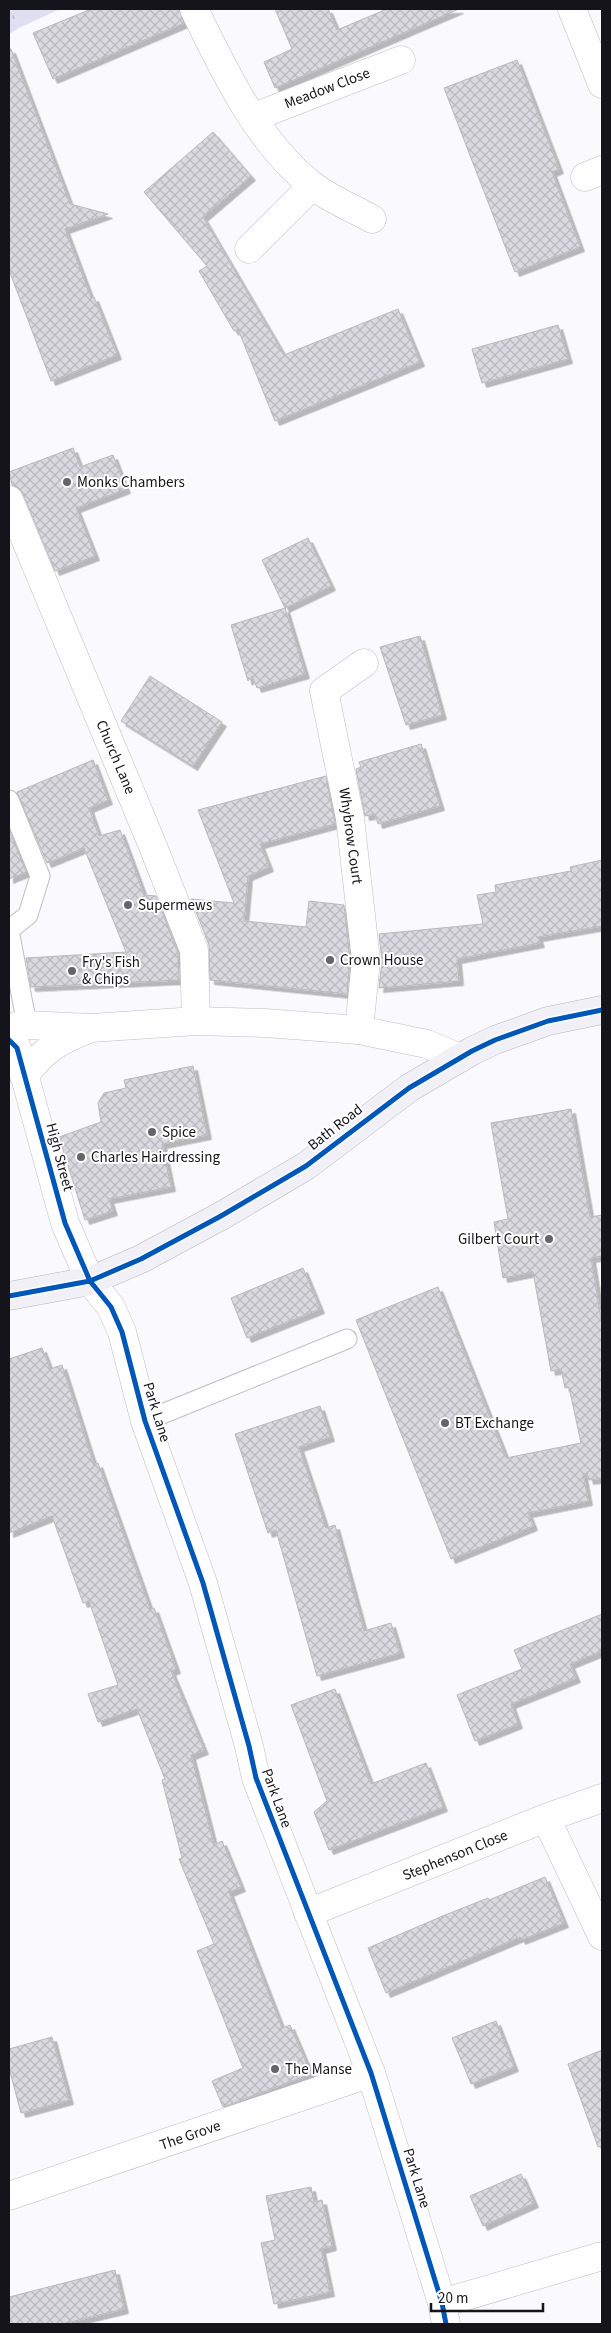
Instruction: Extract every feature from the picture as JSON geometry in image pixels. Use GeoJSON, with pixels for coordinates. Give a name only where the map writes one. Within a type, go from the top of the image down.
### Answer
{"type":"FeatureCollection","features":[{"type":"Feature","properties":{"kind":"main road","name":"Bath Road"},"geometry":{"type":"LineString","coordinates":[[9,1296],[90,1281],[141,1259],[258,1195],[306,1166],[409,1088],[460,1058],[494,1040],[548,1021],[602,1010]]}},
{"type":"Feature","properties":{"kind":"street"},"geometry":{"type":"LineString","coordinates":[[194,9],[222,68],[281,155],[312,186],[372,219]]}},
{"type":"Feature","properties":{"kind":"street"},"geometry":{"type":"LineString","coordinates":[[572,9],[602,84]]}},
{"type":"Feature","properties":{"kind":"street","name":"Meadow Close"},"geometry":{"type":"LineString","coordinates":[[254,117],[401,60]]}},
{"type":"Feature","properties":{"kind":"street"},"geometry":{"type":"LineString","coordinates":[[249,249],[312,186]]}},
{"type":"Feature","properties":{"kind":"street","name":"Church Lane"},"geometry":{"type":"LineString","coordinates":[[9,500],[149,834],[194,950],[196,1021]]}},
{"type":"Feature","properties":{"kind":"street","name":"Whybrow Court"},"geometry":{"type":"LineString","coordinates":[[359,1030],[366,960],[350,818],[324,691],[364,663]]}},
{"type":"Feature","properties":{"kind":"street"},"geometry":{"type":"LineString","coordinates":[[15,1030],[91,1028],[196,1021],[265,1023],[359,1030],[427,1044],[460,1058]]}},
{"type":"Feature","properties":{"kind":"street"},"geometry":{"type":"LineString","coordinates":[[24,1076],[41,1054],[59,1040],[91,1028]]}},
{"type":"Feature","properties":{"kind":"street","name":"High Street"},"geometry":{"type":"LineString","coordinates":[[15,1030],[24,1076],[65,1223],[90,1281]]}},
{"type":"Feature","properties":{"kind":"street","name":"Park Lane"},"geometry":{"type":"LineString","coordinates":[[90,1281],[117,1317],[145,1421],[203,1583],[249,1746],[256,1778],[371,2073],[444,2314]]}},
{"type":"Feature","properties":{"kind":"street","name":"Stephenson Close"},"geometry":{"type":"LineString","coordinates":[[308,1914],[546,1818],[602,1798]]}},
{"type":"Feature","properties":{"kind":"street"},"geometry":{"type":"LineString","coordinates":[[546,1818],[602,1936]]}},
{"type":"Feature","properties":{"kind":"street","name":"The Grove"},"geometry":{"type":"LineString","coordinates":[[9,2196],[371,2073]]}},
{"type":"Feature","properties":{"kind":"street"},"geometry":{"type":"LineString","coordinates":[[444,2314],[602,2256]]}},
{"type":"Feature","properties":{"kind":"lane"},"geometry":{"type":"LineString","coordinates":[[9,800],[40,876],[28,915],[9,930],[15,1030]]}},
{"type":"Feature","properties":{"kind":"lane"},"geometry":{"type":"LineString","coordinates":[[145,1421],[347,1339]]}},
{"type":"Feature","properties":{"kind":"green space"},"geometry":{"type":"Polygon","coordinates":[[[9,9],[11,9],[19,28],[9,34],[9,9]]]}},
{"type":"Feature","properties":{"kind":"green space"},"geometry":{"type":"Polygon","coordinates":[[[11,9],[60,9],[19,28],[11,9]]]}},
{"type":"Feature","properties":{"kind":"building"},"geometry":{"type":"Polygon","coordinates":[[[91,9],[179,9],[184,23],[53,79],[33,33],[91,9]]]}},
{"type":"Feature","properties":{"kind":"building"},"geometry":{"type":"Polygon","coordinates":[[[275,9],[328,9],[337,30],[387,9],[459,9],[275,88],[264,62],[292,49],[275,9]]]}},
{"type":"Feature","properties":{"kind":"building"},"geometry":{"type":"Polygon","coordinates":[[[9,49],[11,49],[70,204],[108,214],[65,229],[91,298],[94,297],[117,355],[51,381],[9,270],[9,49]]]}},
{"type":"Feature","properties":{"kind":"building"},"geometry":{"type":"Polygon","coordinates":[[[517,60],[559,169],[552,172],[580,247],[515,272],[444,88],[517,60]]]}},
{"type":"Feature","properties":{"kind":"building"},"geometry":{"type":"Polygon","coordinates":[[[213,132],[251,176],[203,217],[284,355],[398,309],[420,362],[275,421],[238,329],[234,331],[199,271],[207,266],[144,192],[213,132]]]}},
{"type":"Feature","properties":{"kind":"building"},"geometry":{"type":"Polygon","coordinates":[[[558,325],[568,359],[482,383],[472,349],[558,325]]]}},
{"type":"Feature","properties":{"kind":"building","name":"Monks Chambers"},"geometry":{"type":"Polygon","coordinates":[[[73,448],[80,467],[113,455],[126,489],[76,508],[95,556],[55,571],[23,494],[19,488],[12,485],[9,472],[73,448]]]}},
{"type":"Feature","properties":{"kind":"building"},"geometry":{"type":"Polygon","coordinates":[[[308,538],[331,586],[285,608],[262,560],[308,538]]]}},
{"type":"Feature","properties":{"kind":"building"},"geometry":{"type":"Polygon","coordinates":[[[285,608],[305,674],[257,688],[252,676],[248,681],[231,625],[285,608]]]}},
{"type":"Feature","properties":{"kind":"building"},"geometry":{"type":"Polygon","coordinates":[[[420,636],[442,715],[406,725],[380,647],[420,636]]]}},
{"type":"Feature","properties":{"kind":"building"},"geometry":{"type":"Polygon","coordinates":[[[150,676],[222,722],[193,766],[121,721],[150,676]]]}},
{"type":"Feature","properties":{"kind":"building"},"geometry":{"type":"Polygon","coordinates":[[[421,744],[440,806],[378,824],[375,814],[365,816],[356,769],[361,767],[359,762],[421,744]]]}},
{"type":"Feature","properties":{"kind":"building","name":"Supermews"},"geometry":{"type":"Polygon","coordinates":[[[93,760],[108,800],[89,808],[99,836],[120,830],[144,895],[156,896],[178,953],[179,980],[31,987],[26,958],[126,952],[84,848],[47,863],[17,792],[93,760]]]}},
{"type":"Feature","properties":{"kind":"building"},"geometry":{"type":"Polygon","coordinates":[[[326,776],[335,824],[260,844],[269,867],[248,876],[244,921],[306,927],[309,901],[344,905],[350,960],[347,994],[210,980],[209,945],[191,899],[234,903],[198,810],[326,776]]]}},
{"type":"Feature","properties":{"kind":"building"},"geometry":{"type":"Polygon","coordinates":[[[9,829],[26,872],[9,879],[9,829]]]}},
{"type":"Feature","properties":{"kind":"building"},"geometry":{"type":"Polygon","coordinates":[[[602,860],[602,926],[538,937],[540,943],[457,959],[459,981],[379,988],[382,961],[379,934],[483,924],[477,895],[496,892],[495,885],[571,871],[570,867],[602,860]]]}},
{"type":"Feature","properties":{"kind":"building","name":"Spice"},"geometry":{"type":"Polygon","coordinates":[[[193,1066],[207,1135],[162,1144],[171,1187],[109,1199],[113,1211],[85,1220],[59,1137],[101,1122],[98,1103],[104,1093],[126,1088],[124,1080],[193,1066]]]}},
{"type":"Feature","properties":{"kind":"building"},"geometry":{"type":"Polygon","coordinates":[[[571,1109],[590,1217],[602,1215],[602,1256],[591,1258],[602,1325],[602,1478],[589,1480],[587,1473],[583,1474],[588,1501],[528,1513],[533,1526],[451,1559],[356,1320],[438,1287],[506,1458],[581,1443],[569,1387],[565,1388],[561,1369],[551,1371],[533,1272],[503,1278],[494,1222],[508,1219],[491,1123],[571,1109]]]}},
{"type":"Feature","properties":{"kind":"building"},"geometry":{"type":"Polygon","coordinates":[[[303,1268],[320,1309],[247,1338],[231,1298],[303,1268]]]}},
{"type":"Feature","properties":{"kind":"building"},"geometry":{"type":"Polygon","coordinates":[[[42,1348],[50,1369],[62,1365],[94,1465],[98,1463],[150,1609],[154,1608],[176,1669],[171,1671],[204,1750],[191,1755],[214,1845],[222,1841],[241,1887],[229,1892],[282,2028],[290,2025],[311,2074],[223,2107],[212,2081],[243,2068],[197,1951],[214,1944],[179,1859],[182,1858],[162,1780],[165,1779],[137,1709],[98,1722],[88,1694],[118,1685],[89,1601],[83,1603],[52,1516],[9,1533],[9,1359],[42,1348]]]}},
{"type":"Feature","properties":{"kind":"building"},"geometry":{"type":"Polygon","coordinates":[[[320,1406],[330,1437],[299,1447],[326,1528],[335,1525],[364,1631],[391,1623],[400,1653],[317,1676],[276,1530],[268,1533],[235,1434],[320,1406]]]}},
{"type":"Feature","properties":{"kind":"building"},"geometry":{"type":"Polygon","coordinates":[[[602,1614],[602,1651],[570,1664],[576,1678],[511,1704],[518,1724],[475,1741],[457,1695],[522,1669],[514,1650],[602,1614]]]}},
{"type":"Feature","properties":{"kind":"building"},"geometry":{"type":"Polygon","coordinates":[[[335,1689],[371,1784],[426,1763],[443,1807],[329,1850],[314,1812],[327,1801],[291,1705],[335,1689]]]}},
{"type":"Feature","properties":{"kind":"building"},"geometry":{"type":"Polygon","coordinates":[[[545,1877],[564,1923],[521,1940],[520,1937],[386,1993],[368,1948],[445,1915],[488,1898],[489,1900],[545,1877]]]}},
{"type":"Feature","properties":{"kind":"building"},"geometry":{"type":"Polygon","coordinates":[[[496,2021],[514,2067],[471,2084],[452,2038],[496,2021]]]}},
{"type":"Feature","properties":{"kind":"building"},"geometry":{"type":"Polygon","coordinates":[[[52,2037],[69,2100],[21,2113],[9,2068],[9,2049],[52,2037]]]}},
{"type":"Feature","properties":{"kind":"building"},"geometry":{"type":"Polygon","coordinates":[[[602,2050],[602,2146],[598,2147],[568,2064],[602,2050]]]}},
{"type":"Feature","properties":{"kind":"building"},"geometry":{"type":"Polygon","coordinates":[[[521,2174],[534,2203],[483,2226],[470,2196],[521,2174]]]}},
{"type":"Feature","properties":{"kind":"building"},"geometry":{"type":"Polygon","coordinates":[[[311,2187],[314,2202],[322,2200],[332,2246],[321,2249],[330,2292],[274,2304],[261,2243],[275,2240],[266,2196],[311,2187]]]}},
{"type":"Feature","properties":{"kind":"building"},"geometry":{"type":"Polygon","coordinates":[[[115,2270],[124,2309],[62,2324],[9,2324],[9,2297],[115,2270]]]}},
{"type":"Feature","properties":{"kind":"cycle path"},"geometry":{"type":"LineString","coordinates":[[9,1296],[90,1281],[141,1259],[221,1216],[306,1166],[409,1088],[472,1051],[495,1040],[548,1021],[602,1010]]}},
{"type":"Feature","properties":{"kind":"cycle path"},"geometry":{"type":"LineString","coordinates":[[9,1040],[17,1048],[65,1223],[90,1281],[111,1307],[122,1332],[145,1421],[203,1583],[249,1746],[256,1778],[371,2073],[442,2303],[446,2324]]}},
{"type":"Feature","properties":{"kind":"place","name":"Monks Chambers"},"geometry":{"type":"Point","coordinates":[67,482]}},
{"type":"Feature","properties":{"kind":"place","name":"Supermews"},"geometry":{"type":"Point","coordinates":[128,905]}},
{"type":"Feature","properties":{"kind":"place","name":"Crown House"},"geometry":{"type":"Point","coordinates":[330,960]}},
{"type":"Feature","properties":{"kind":"place","name":"Fry's Fish & Chips"},"geometry":{"type":"Point","coordinates":[72,971]}},
{"type":"Feature","properties":{"kind":"place","name":"Spice"},"geometry":{"type":"Point","coordinates":[152,1132]}},
{"type":"Feature","properties":{"kind":"place","name":"Charles Hairdressing"},"geometry":{"type":"Point","coordinates":[81,1157]}},
{"type":"Feature","properties":{"kind":"place","name":"Gilbert Court"},"geometry":{"type":"Point","coordinates":[549,1239]}},
{"type":"Feature","properties":{"kind":"place","name":"BT Exchange"},"geometry":{"type":"Point","coordinates":[445,1423]}},
{"type":"Feature","properties":{"kind":"place","name":"The Manse"},"geometry":{"type":"Point","coordinates":[275,2069]}}]}
